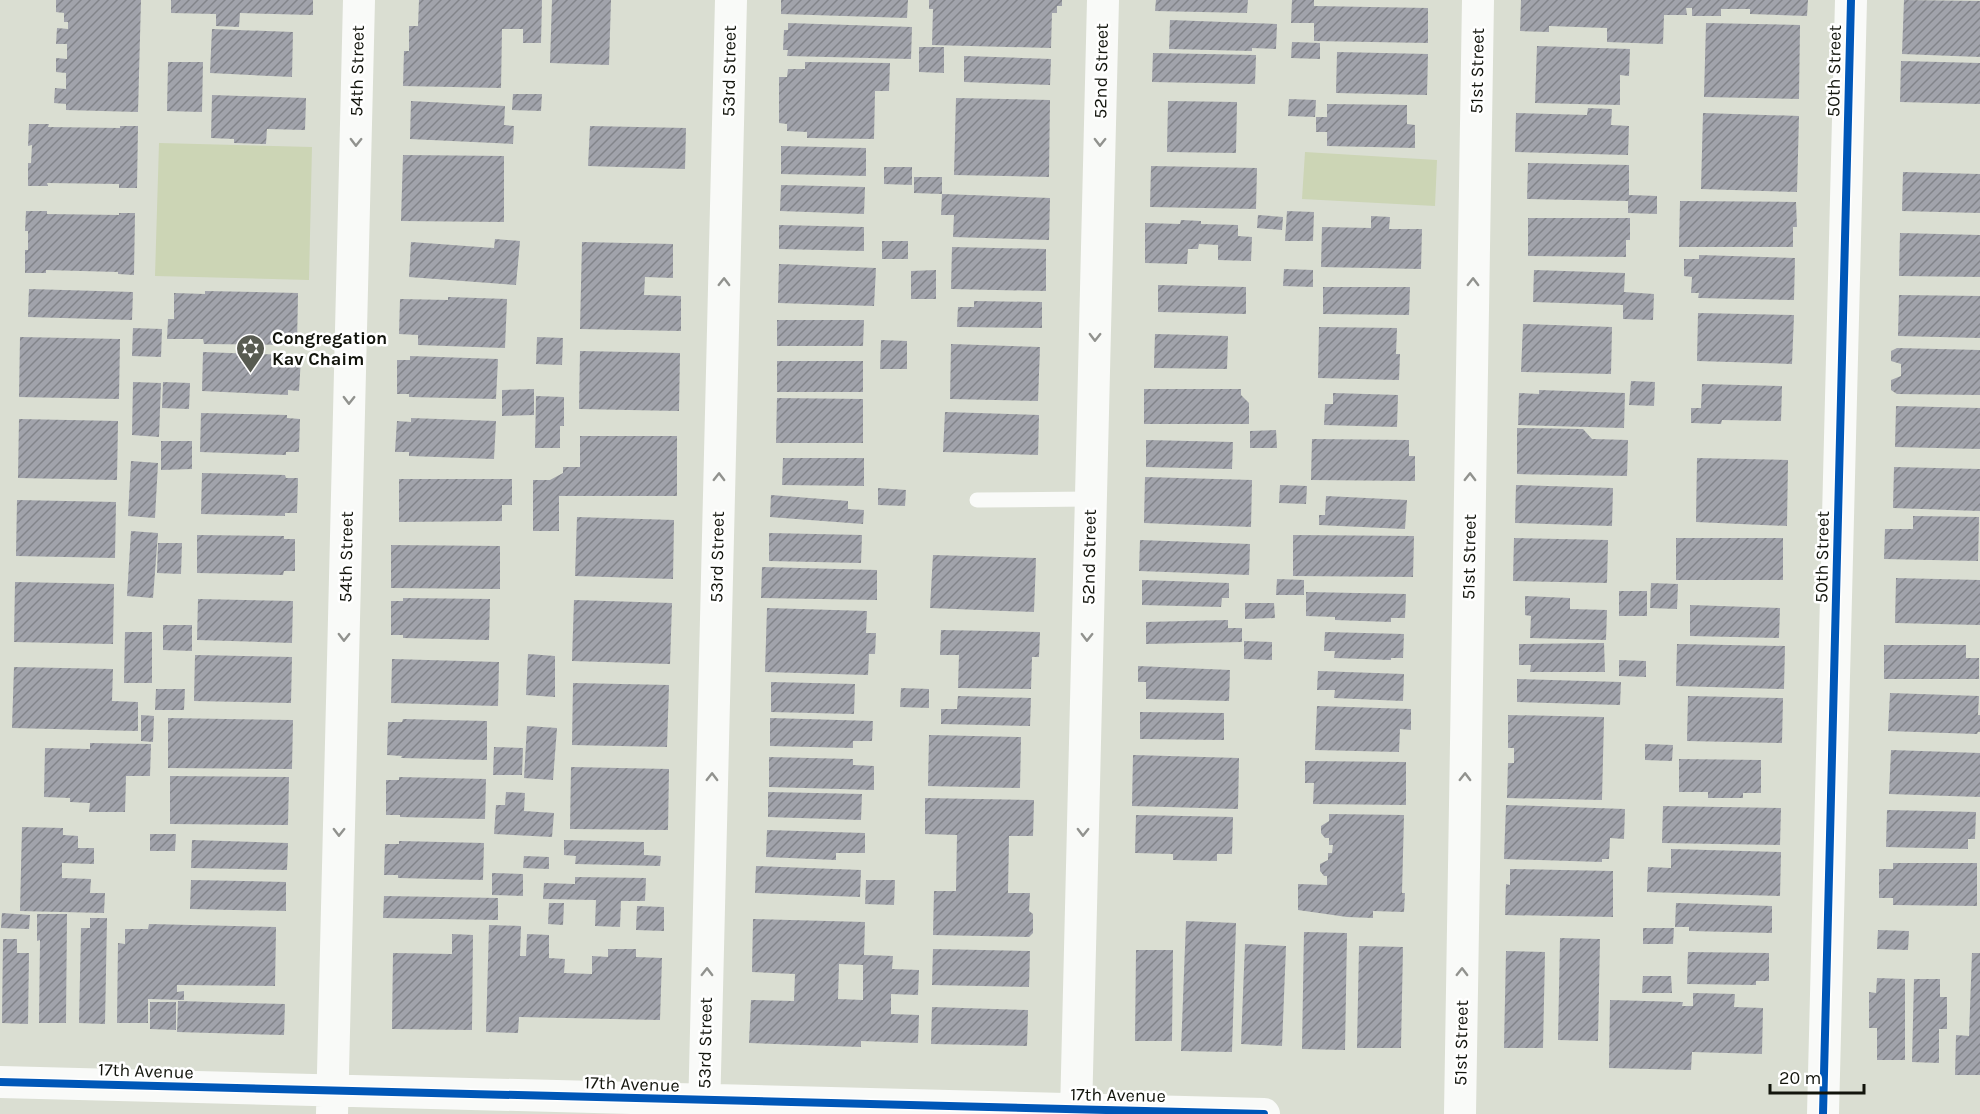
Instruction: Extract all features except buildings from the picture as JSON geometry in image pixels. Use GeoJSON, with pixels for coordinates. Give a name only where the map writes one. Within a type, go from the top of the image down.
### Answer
{"type":"FeatureCollection","features":[{"type":"Feature","properties":{"kind":"street","name":"54th Street"},"geometry":{"type":"LineString","coordinates":[[332,1102],[359,0]]}},
{"type":"Feature","properties":{"kind":"street","name":"53rd Street"},"geometry":{"type":"LineString","coordinates":[[704,1107],[731,0]]}},
{"type":"Feature","properties":{"kind":"street","name":"52nd Street"},"geometry":{"type":"LineString","coordinates":[[1076,1112],[1103,0]]}},
{"type":"Feature","properties":{"kind":"street","name":"51st Street"},"geometry":{"type":"LineString","coordinates":[[1460,1114],[1478,0]]}},
{"type":"Feature","properties":{"kind":"street","name":"50th Street"},"geometry":{"type":"LineString","coordinates":[[1823,1114],[1851,0]]}},
{"type":"Feature","properties":{"kind":"street","name":"17th Avenue"},"geometry":{"type":"LineString","coordinates":[[0,1082],[332,1102],[1264,1114]]}},
{"type":"Feature","properties":{"kind":"lane"},"geometry":{"type":"LineString","coordinates":[[977,500],[1091,499]]}},
{"type":"Feature","properties":{"kind":"green space"},"geometry":{"type":"Polygon","coordinates":[[[159,143],[312,147],[309,280],[155,276],[159,143]]]}},
{"type":"Feature","properties":{"kind":"green space"},"geometry":{"type":"Polygon","coordinates":[[[1305,152],[1437,160],[1435,206],[1302,199],[1305,152]]]}},
{"type":"Feature","properties":{"kind":"cycle path"},"geometry":{"type":"LineString","coordinates":[[1823,1114],[1851,0]]}},
{"type":"Feature","properties":{"kind":"cycle path"},"geometry":{"type":"LineString","coordinates":[[0,1082],[1264,1114]]}},
{"type":"Feature","properties":{"kind":"place","name":"Congregation Kav Chaim"},"geometry":{"type":"Point","coordinates":[251,374]}}]}
